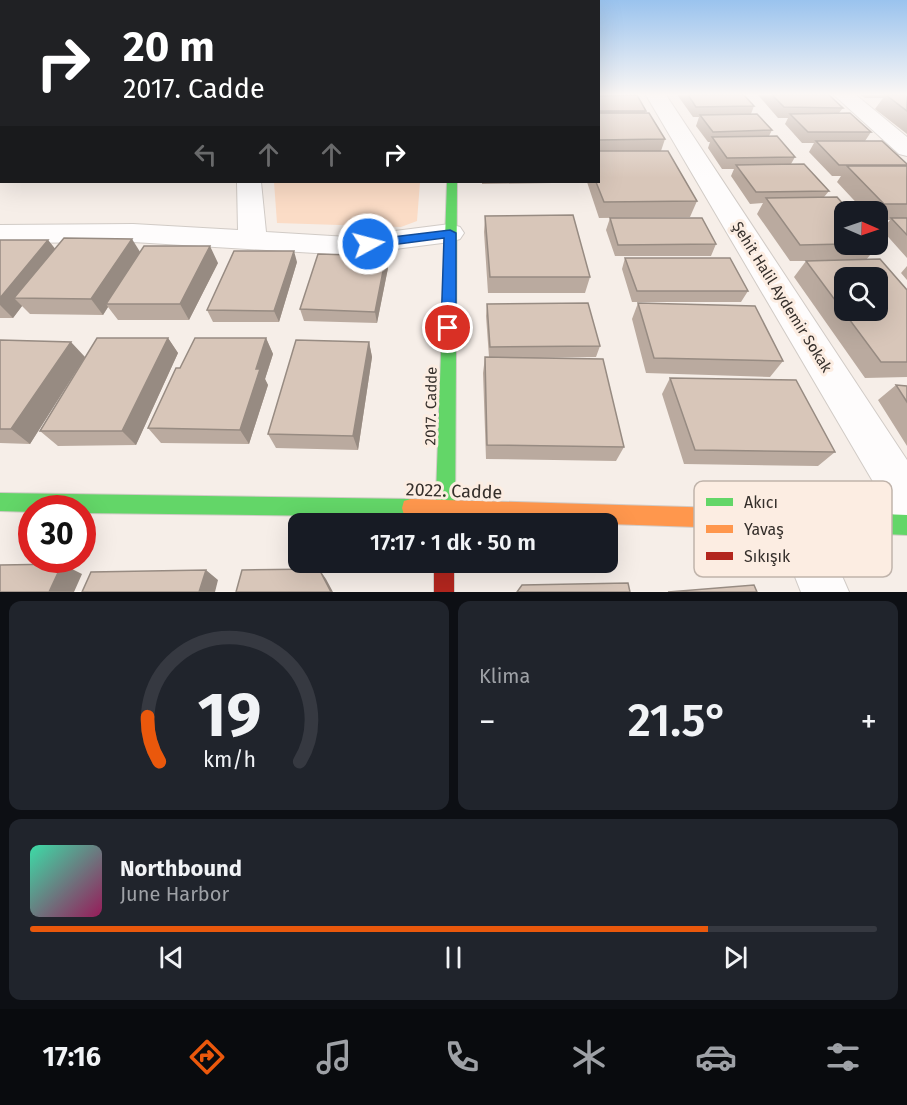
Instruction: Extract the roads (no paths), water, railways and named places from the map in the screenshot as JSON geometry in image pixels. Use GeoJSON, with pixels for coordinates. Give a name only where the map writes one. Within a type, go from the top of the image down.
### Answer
{"type":"FeatureCollection","features":[{"type":"Feature","properties":{"kind":"street","name":"Şehit Halil Aydemir Sokak"},"geometry":{"type":"LineString","coordinates":[[673,123],[907,499]]}},
{"type":"Feature","properties":{"kind":"street"},"geometry":{"type":"LineString","coordinates":[[876,123],[907,149]]}},
{"type":"Feature","properties":{"kind":"street"},"geometry":{"type":"LineString","coordinates":[[249,183],[253,241]]}},
{"type":"Feature","properties":{"kind":"street","name":"2017. Cadde"},"geometry":{"type":"LineString","coordinates":[[445,513],[452,183]]}},
{"type":"Feature","properties":{"kind":"street"},"geometry":{"type":"LineString","coordinates":[[0,234],[133,233],[348,246],[450,233]]}},
{"type":"Feature","properties":{"kind":"street","name":"2022. Cadde"},"geometry":{"type":"LineString","coordinates":[[0,502],[445,508],[694,517]]}},
{"type":"Feature","properties":{"kind":"street","name":"2022. Cadde"},"geometry":{"type":"LineString","coordinates":[[892,524],[907,525]]}},
{"type":"Feature","properties":{"kind":"street"},"geometry":{"type":"LineString","coordinates":[[444,573],[444,592]]}},
{"type":"Feature","properties":{"kind":"street"},"geometry":{"type":"LineString","coordinates":[[819,577],[825,592]]}}]}
